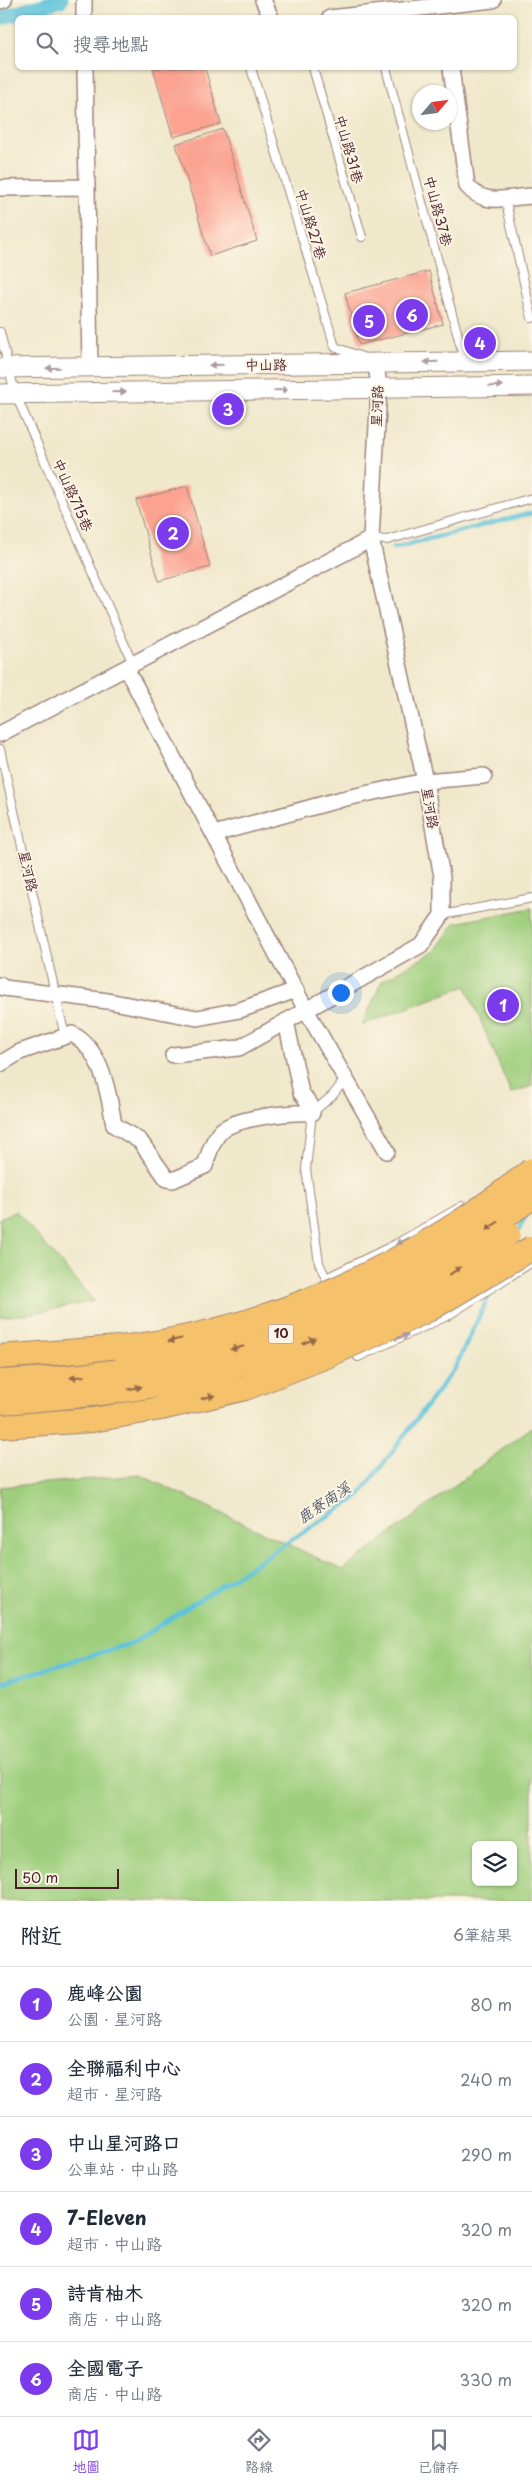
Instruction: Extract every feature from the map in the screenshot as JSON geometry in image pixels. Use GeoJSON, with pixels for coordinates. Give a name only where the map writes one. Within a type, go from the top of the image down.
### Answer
{"type":"FeatureCollection","features":[{"type":"Feature","properties":{"kind":"main road"},"geometry":{"type":"LineString","coordinates":[[0,1357],[161,1344],[244,1324],[296,1306],[349,1283],[445,1231],[532,1170]]}},
{"type":"Feature","properties":{"kind":"main road","name":"10"},"geometry":{"type":"LineString","coordinates":[[0,1382],[54,1380],[119,1372],[190,1359],[264,1342],[359,1302],[438,1261],[532,1197]]}},
{"type":"Feature","properties":{"kind":"main road","name":"10"},"geometry":{"type":"LineString","coordinates":[[0,1402],[126,1390],[194,1377],[290,1350],[450,1275],[532,1217]]}},
{"type":"Feature","properties":{"kind":"main road"},"geometry":{"type":"LineString","coordinates":[[0,1426],[92,1420],[161,1408],[246,1388],[324,1358],[428,1310],[532,1248]]}},
{"type":"Feature","properties":{"kind":"street"},"geometry":{"type":"LineString","coordinates":[[0,1],[4,0]]}},
{"type":"Feature","properties":{"kind":"street"},"geometry":{"type":"LineString","coordinates":[[84,0],[84,15]]}},
{"type":"Feature","properties":{"kind":"street"},"geometry":{"type":"LineString","coordinates":[[263,0],[270,15]]}},
{"type":"Feature","properties":{"kind":"street"},"geometry":{"type":"LineString","coordinates":[[372,15],[443,8],[492,0]]}},
{"type":"Feature","properties":{"kind":"street"},"geometry":{"type":"LineString","coordinates":[[85,70],[90,367]]}},
{"type":"Feature","properties":{"kind":"street"},"geometry":{"type":"LineString","coordinates":[[451,70],[467,186],[476,196],[488,200],[532,196]]}},
{"type":"Feature","properties":{"kind":"street"},"geometry":{"type":"LineString","coordinates":[[0,188],[87,187]]}},
{"type":"Feature","properties":{"kind":"street","name":"中山路"},"geometry":{"type":"LineString","coordinates":[[4,368],[532,361]]}},
{"type":"Feature","properties":{"kind":"street","name":"星河路"},"geometry":{"type":"LineString","coordinates":[[376,363],[379,388],[371,539],[425,781],[442,877],[442,915]]}},
{"type":"Feature","properties":{"kind":"street","name":"中山路"},"geometry":{"type":"LineString","coordinates":[[7,393],[532,386]]}},
{"type":"Feature","properties":{"kind":"street"},"geometry":{"type":"LineString","coordinates":[[0,734],[371,539]]}},
{"type":"Feature","properties":{"kind":"street"},"geometry":{"type":"LineString","coordinates":[[130,666],[214,834],[306,1010],[387,1151]]}},
{"type":"Feature","properties":{"kind":"street"},"geometry":{"type":"LineString","coordinates":[[214,834],[342,799],[425,781],[484,776]]}},
{"type":"Feature","properties":{"kind":"street"},"geometry":{"type":"LineString","coordinates":[[174,1055],[239,1048],[421,945],[442,915]]}},
{"type":"Feature","properties":{"kind":"street"},"geometry":{"type":"LineString","coordinates":[[1,982],[57,994],[197,1018],[240,1010],[296,990]]}},
{"type":"Feature","properties":{"kind":"street"},"geometry":{"type":"LineString","coordinates":[[0,1064],[20,1052],[72,1034],[84,1040],[106,1082],[114,1125],[140,1141],[167,1179],[173,1180],[205,1166],[209,1152],[222,1130],[239,1122],[299,1112],[312,1114],[310,1104],[301,1093],[286,1021]]}},
{"type":"Feature","properties":{"kind":"lane","name":"中山路27巷"},"geometry":{"type":"LineString","coordinates":[[252,70],[335,347],[376,363]]}},
{"type":"Feature","properties":{"kind":"lane","name":"中山路31巷"},"geometry":{"type":"LineString","coordinates":[[314,70],[362,237]]}},
{"type":"Feature","properties":{"kind":"lane","name":"中山路37巷"},"geometry":{"type":"LineString","coordinates":[[387,70],[465,362]]}},
{"type":"Feature","properties":{"kind":"lane"},"geometry":{"type":"LineString","coordinates":[[505,198],[532,318]]}},
{"type":"Feature","properties":{"kind":"lane","name":"中山路715巷"},"geometry":{"type":"LineString","coordinates":[[0,332],[7,393],[130,666]]}},
{"type":"Feature","properties":{"kind":"lane"},"geometry":{"type":"LineString","coordinates":[[371,539],[387,540],[532,498]]}},
{"type":"Feature","properties":{"kind":"lane","name":"星河路"},"geometry":{"type":"LineString","coordinates":[[0,749],[57,994],[64,1032],[72,1034]]}},
{"type":"Feature","properties":{"kind":"lane"},"geometry":{"type":"LineString","coordinates":[[442,915],[532,898]]}},
{"type":"Feature","properties":{"kind":"lane"},"geometry":{"type":"LineString","coordinates":[[346,1077],[333,1095],[312,1114],[306,1169],[319,1263],[358,1357],[447,1316],[532,1262]]}},
{"type":"Feature","properties":{"kind":"lane"},"geometry":{"type":"LineString","coordinates":[[326,1278],[396,1244],[467,1204]]}},
{"type":"Feature","properties":{"kind":"green space"},"geometry":{"type":"Polygon","coordinates":[[[532,908],[532,1086],[511,1093],[466,986],[362,1025],[382,981],[435,951],[455,923],[532,908]]]}},
{"type":"Feature","properties":{"kind":"green space"},"geometry":{"type":"Polygon","coordinates":[[[16,1211],[94,1301],[34,1313],[0,1317],[0,1218],[16,1211]]]}},
{"type":"Feature","properties":{"kind":"green space"},"geometry":{"type":"Polygon","coordinates":[[[532,1427],[532,1901],[0,1901],[0,1487],[140,1475],[343,1570],[532,1427]]]}},
{"type":"Feature","properties":{"kind":"building"},"geometry":{"type":"Polygon","coordinates":[[[154,70],[206,70],[221,124],[173,137],[154,70]]]}},
{"type":"Feature","properties":{"kind":"building"},"geometry":{"type":"Polygon","coordinates":[[[223,129],[257,241],[210,256],[176,144],[223,129]]]}},
{"type":"Feature","properties":{"kind":"building"},"geometry":{"type":"Polygon","coordinates":[[[429,271],[443,324],[359,345],[345,293],[429,271]]]}},
{"type":"Feature","properties":{"kind":"building"},"geometry":{"type":"Polygon","coordinates":[[[187,486],[210,567],[159,581],[136,500],[187,486]]]}},
{"type":"Feature","properties":{"kind":"waterway"},"geometry":{"type":"LineString","coordinates":[[0,18],[61,0]]}},
{"type":"Feature","properties":{"kind":"waterway"},"geometry":{"type":"LineString","coordinates":[[393,548],[532,513]]}},
{"type":"Feature","properties":{"kind":"waterway","name":"鹿寮南溪"},"geometry":{"type":"LineString","coordinates":[[517,1234],[528,1211]]}},
{"type":"Feature","properties":{"kind":"waterway","name":"鹿寮南溪"},"geometry":{"type":"LineString","coordinates":[[0,1683],[133,1643],[359,1496],[455,1368],[492,1289]]}},
{"type":"Feature","properties":{"kind":"place","name":"全國電子"},"geometry":{"type":"Point","coordinates":[412,315]}},
{"type":"Feature","properties":{"kind":"place","name":"詩肯柚木"},"geometry":{"type":"Point","coordinates":[369,321]}},
{"type":"Feature","properties":{"kind":"place","name":"7-Eleven"},"geometry":{"type":"Point","coordinates":[480,343]}},
{"type":"Feature","properties":{"kind":"place","name":"中山星河路口"},"geometry":{"type":"Point","coordinates":[228,409]}},
{"type":"Feature","properties":{"kind":"place","name":"全聯福利中心"},"geometry":{"type":"Point","coordinates":[173,533]}},
{"type":"Feature","properties":{"kind":"place","name":"鹿峰公園"},"geometry":{"type":"Point","coordinates":[503,1005]}}]}
